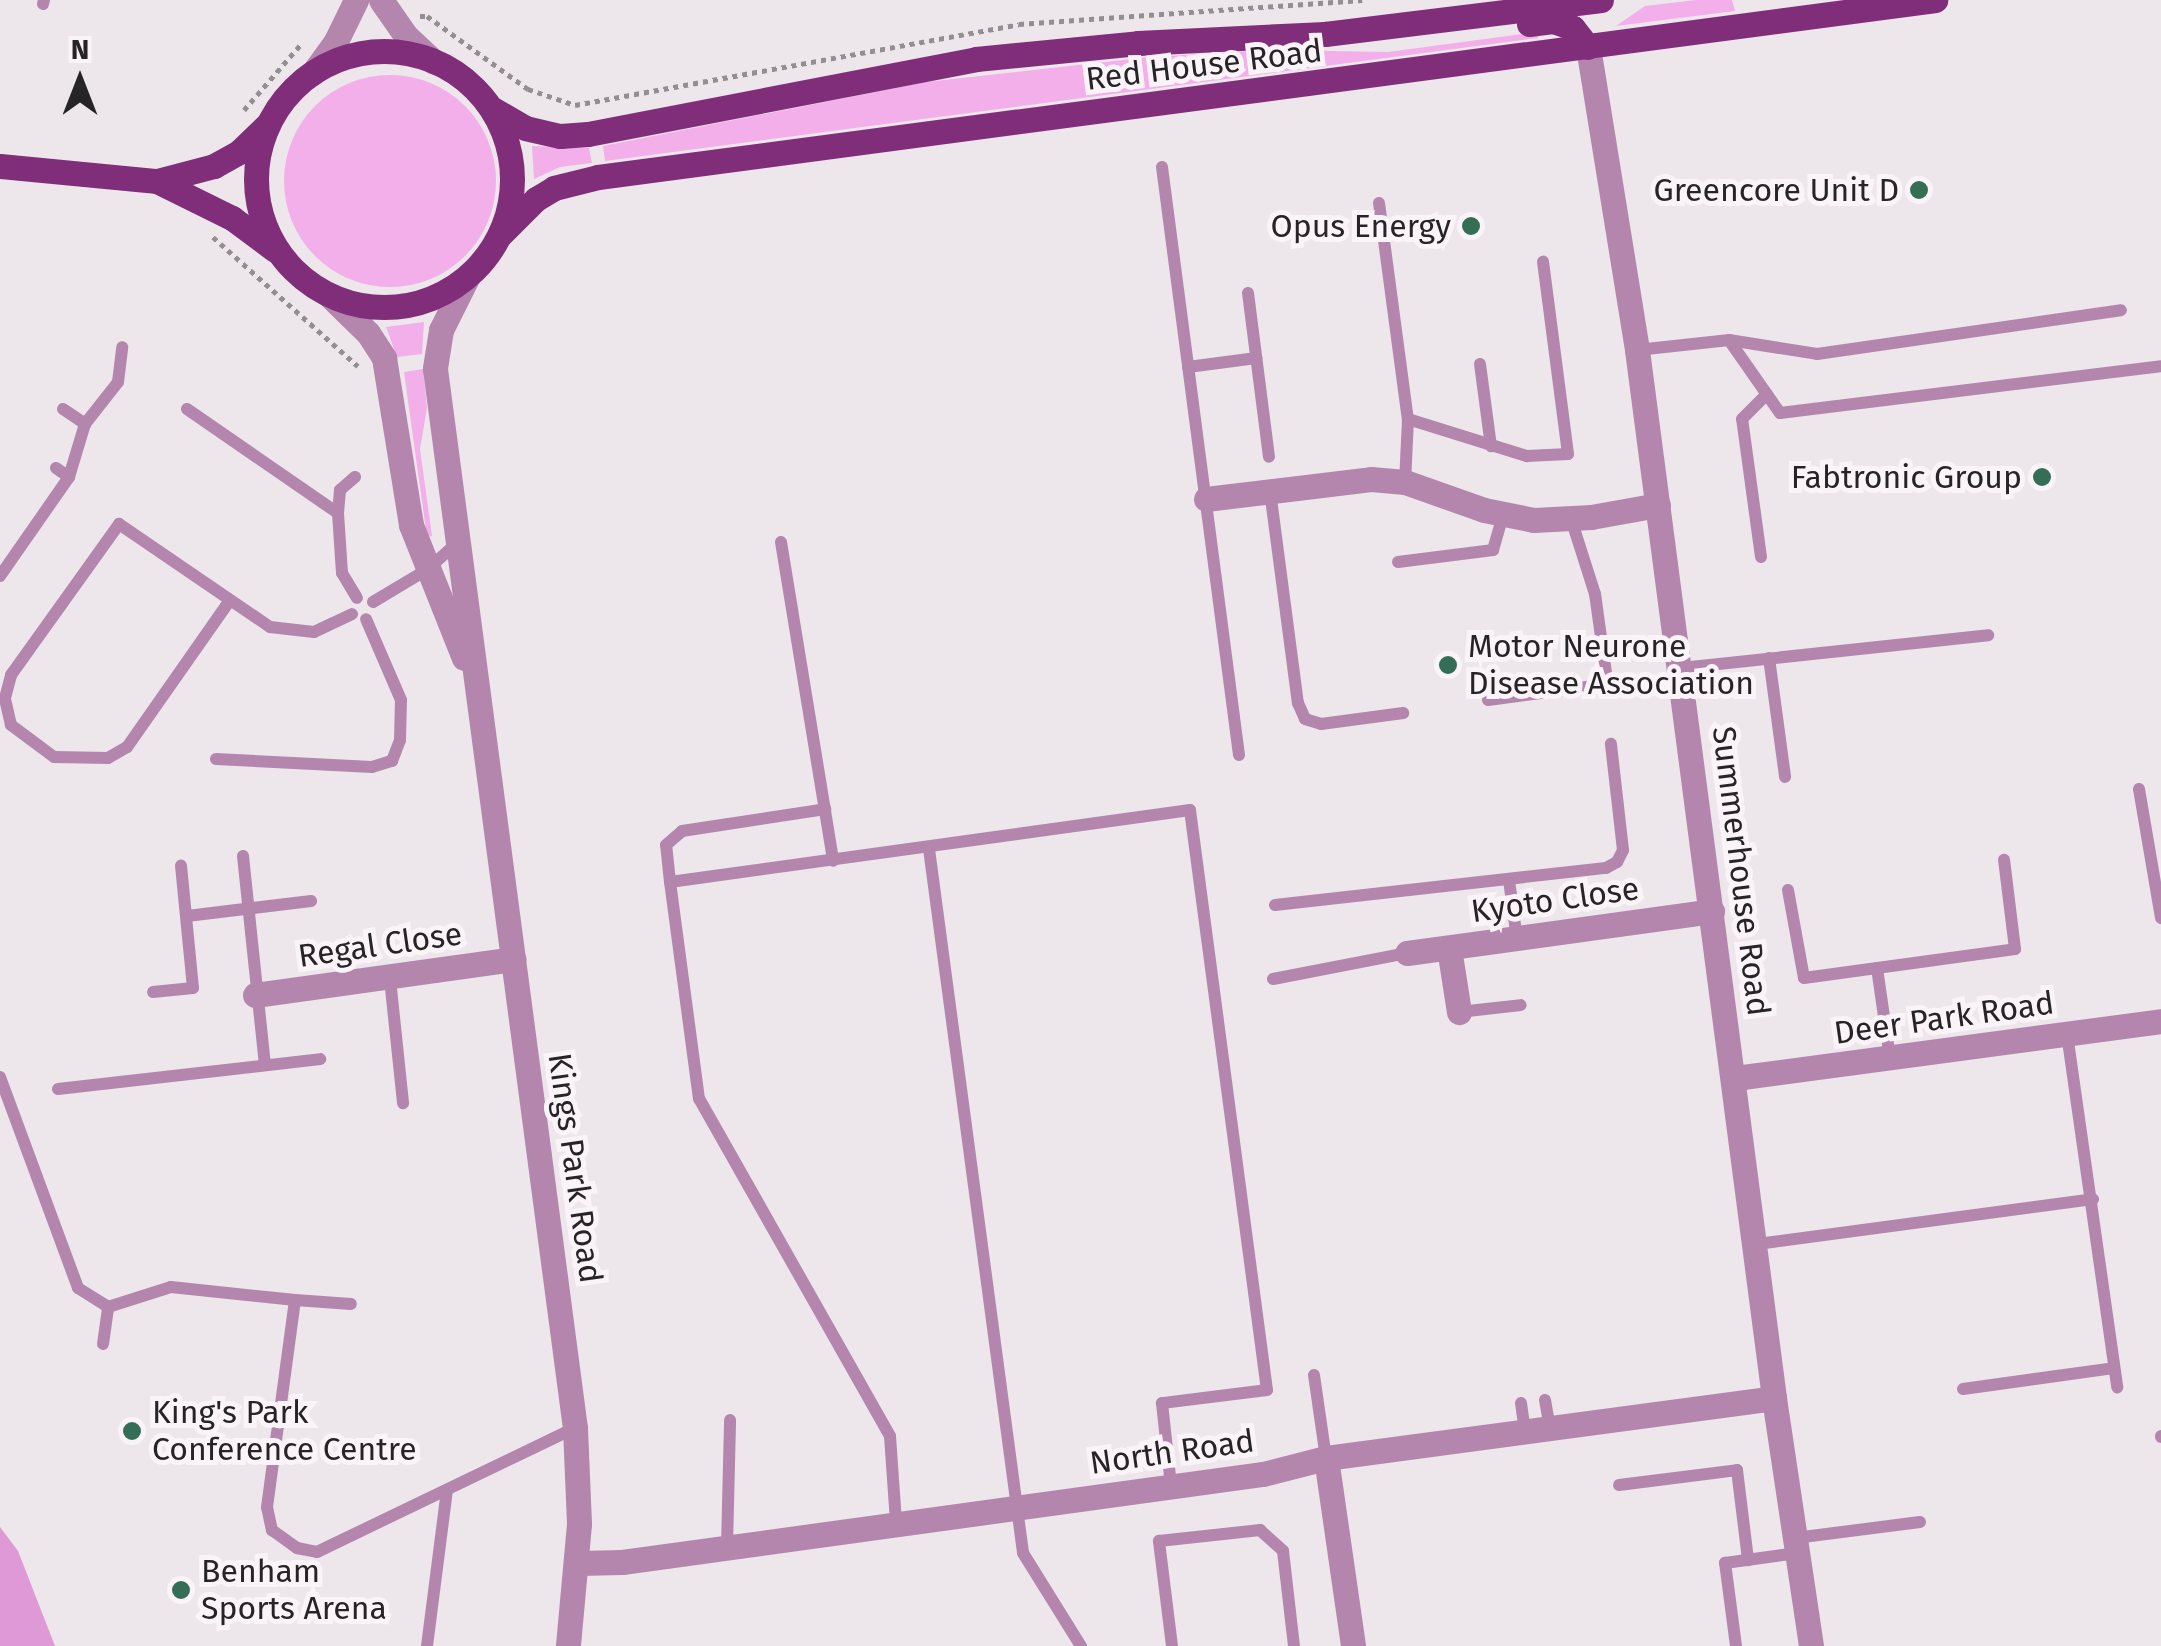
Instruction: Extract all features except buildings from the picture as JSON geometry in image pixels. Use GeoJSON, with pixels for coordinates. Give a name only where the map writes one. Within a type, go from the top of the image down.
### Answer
{"type":"FeatureCollection","features":[{"type":"Feature","properties":{"kind":"main road"},"geometry":{"type":"LineString","coordinates":[[279,254],[264,224],[256,191],[258,158],[268,126],[287,96],[312,73],[359,54],[384,51],[433,61],[465,81],[491,108],[525,128],[560,136],[588,134],[976,58],[1138,42],[1325,34],[1601,0]]}},
{"type":"Feature","properties":{"kind":"main road","name":"Red House Road"},"geometry":{"type":"LineString","coordinates":[[500,234],[545,194],[598,177],[1935,0]]}},
{"type":"Feature","properties":{"kind":"main road"},"geometry":{"type":"LineString","coordinates":[[1325,34],[1388,40],[1553,21],[1572,28],[1588,47]]}},
{"type":"Feature","properties":{"kind":"main road"},"geometry":{"type":"LineString","coordinates":[[157,181],[232,218],[302,277],[330,295],[377,307],[401,306],[448,291],[468,276],[500,234],[509,210],[512,170],[503,131],[491,108]]}},
{"type":"Feature","properties":{"kind":"main road"},"geometry":{"type":"LineString","coordinates":[[0,166],[157,181],[214,166],[239,152],[268,126]]}},
{"type":"Feature","properties":{"kind":"street"},"geometry":{"type":"LineString","coordinates":[[312,73],[336,41],[356,0]]}},
{"type":"Feature","properties":{"kind":"street"},"geometry":{"type":"LineString","coordinates":[[381,0],[399,28],[433,61]]}},
{"type":"Feature","properties":{"kind":"street","name":"Summerhouse Road"},"geometry":{"type":"LineString","coordinates":[[1588,47],[1638,350],[1774,1398],[1811,1646]]}},
{"type":"Feature","properties":{"kind":"street","name":"Kings Park Road"},"geometry":{"type":"LineString","coordinates":[[468,276],[441,330],[435,369],[575,1428],[578,1563],[568,1646]]}},
{"type":"Feature","properties":{"kind":"street","name":"Kings Park Road"},"geometry":{"type":"LineString","coordinates":[[330,295],[368,333],[384,358],[412,526],[481,700]]}},
{"type":"Feature","properties":{"kind":"street"},"geometry":{"type":"LineString","coordinates":[[1206,499],[1342,481],[1405,482],[1503,515],[1572,519],[1658,505]]}},
{"type":"Feature","properties":{"kind":"street","name":"Kyoto Close"},"geometry":{"type":"LineString","coordinates":[[1407,953],[1712,911]]}},
{"type":"Feature","properties":{"kind":"street"},"geometry":{"type":"LineString","coordinates":[[1450,948],[1459,1012]]}},
{"type":"Feature","properties":{"kind":"street","name":"Regal Close"},"geometry":{"type":"LineString","coordinates":[[256,995],[514,959]]}},
{"type":"Feature","properties":{"kind":"street","name":"Deer Park Road"},"geometry":{"type":"LineString","coordinates":[[1735,1078],[2161,1021]]}},
{"type":"Feature","properties":{"kind":"street","name":"North Road"},"geometry":{"type":"LineString","coordinates":[[578,1563],[622,1562],[1263,1474],[1326,1458],[1774,1398]]}},
{"type":"Feature","properties":{"kind":"street"},"geometry":{"type":"LineString","coordinates":[[1326,1458],[1353,1646]]}},
{"type":"Feature","properties":{"kind":"lane"},"geometry":{"type":"LineString","coordinates":[[1162,167],[1239,755]]}},
{"type":"Feature","properties":{"kind":"lane"},"geometry":{"type":"LineString","coordinates":[[1380,202],[1408,419],[1405,482]]}},
{"type":"Feature","properties":{"kind":"lane"},"geometry":{"type":"LineString","coordinates":[[1408,419],[1528,456],[1568,454],[1543,262]]}},
{"type":"Feature","properties":{"kind":"lane"},"geometry":{"type":"LineString","coordinates":[[1248,293],[1269,456]]}},
{"type":"Feature","properties":{"kind":"lane"},"geometry":{"type":"LineString","coordinates":[[1638,350],[1728,340],[1816,354],[2121,310]]}},
{"type":"Feature","properties":{"kind":"lane"},"geometry":{"type":"LineString","coordinates":[[1728,340],[1780,414],[2161,366]]}},
{"type":"Feature","properties":{"kind":"lane"},"geometry":{"type":"LineString","coordinates":[[0,576],[69,478],[85,424],[118,382],[122,348]]}},
{"type":"Feature","properties":{"kind":"lane"},"geometry":{"type":"LineString","coordinates":[[1188,368],[1256,358]]}},
{"type":"Feature","properties":{"kind":"lane"},"geometry":{"type":"LineString","coordinates":[[1480,364],[1491,446]]}},
{"type":"Feature","properties":{"kind":"lane"},"geometry":{"type":"LineString","coordinates":[[1761,556],[1742,419],[1767,394]]}},
{"type":"Feature","properties":{"kind":"lane"},"geometry":{"type":"LineString","coordinates":[[63,409],[85,424]]}},
{"type":"Feature","properties":{"kind":"lane"},"geometry":{"type":"LineString","coordinates":[[187,409],[338,513]]}},
{"type":"Feature","properties":{"kind":"lane"},"geometry":{"type":"LineString","coordinates":[[56,468],[69,478]]}},
{"type":"Feature","properties":{"kind":"lane"},"geometry":{"type":"LineString","coordinates":[[355,476],[340,490],[338,513],[342,573],[356,598]]}},
{"type":"Feature","properties":{"kind":"lane"},"geometry":{"type":"LineString","coordinates":[[1270,492],[1298,703],[1304,719],[1321,724],[1404,713]]}},
{"type":"Feature","properties":{"kind":"lane"},"geometry":{"type":"LineString","coordinates":[[1398,562],[1493,550],[1503,515]]}},
{"type":"Feature","properties":{"kind":"lane"},"geometry":{"type":"LineString","coordinates":[[1488,700],[1586,687],[1597,684],[1606,673],[1595,594],[1572,519]]}},
{"type":"Feature","properties":{"kind":"lane"},"geometry":{"type":"LineString","coordinates":[[216,759],[372,768],[392,761],[400,740],[401,700],[366,619],[352,614],[314,632],[270,627],[228,602],[119,524],[11,675],[5,698],[11,725],[54,757],[108,758],[127,747],[228,602]]}},
{"type":"Feature","properties":{"kind":"lane"},"geometry":{"type":"LineString","coordinates":[[780,542],[834,861]]}},
{"type":"Feature","properties":{"kind":"lane"},"geometry":{"type":"LineString","coordinates":[[373,602],[428,568],[457,543]]}},
{"type":"Feature","properties":{"kind":"lane"},"geometry":{"type":"LineString","coordinates":[[352,614],[350,607],[356,598],[364,596],[373,602]]}},
{"type":"Feature","properties":{"kind":"lane"},"geometry":{"type":"LineString","coordinates":[[366,619],[373,614],[373,602]]}},
{"type":"Feature","properties":{"kind":"lane"},"geometry":{"type":"LineString","coordinates":[[1682,668],[1988,634]]}},
{"type":"Feature","properties":{"kind":"lane"},"geometry":{"type":"LineString","coordinates":[[1768,658],[1786,777]]}},
{"type":"Feature","properties":{"kind":"lane"},"geometry":{"type":"LineString","coordinates":[[1275,905],[1592,871],[1617,862],[1623,850],[1610,744]]}},
{"type":"Feature","properties":{"kind":"lane"},"geometry":{"type":"LineString","coordinates":[[2140,789],[2161,918]]}},
{"type":"Feature","properties":{"kind":"lane"},"geometry":{"type":"LineString","coordinates":[[825,808],[682,831],[666,846],[699,1099],[890,1436],[896,1522]]}},
{"type":"Feature","properties":{"kind":"lane"},"geometry":{"type":"LineString","coordinates":[[670,882],[1190,810],[1267,1390],[1162,1402],[1171,1486]]}},
{"type":"Feature","properties":{"kind":"lane"},"geometry":{"type":"LineString","coordinates":[[929,849],[1024,1554],[1082,1646]]}},
{"type":"Feature","properties":{"kind":"lane","name":"Regal Close"},"geometry":{"type":"LineString","coordinates":[[243,856],[265,1065]]}},
{"type":"Feature","properties":{"kind":"lane"},"geometry":{"type":"LineString","coordinates":[[1788,890],[1804,978],[2015,949],[2004,860]]}},
{"type":"Feature","properties":{"kind":"lane"},"geometry":{"type":"LineString","coordinates":[[153,992],[193,988],[182,866]]}},
{"type":"Feature","properties":{"kind":"lane"},"geometry":{"type":"LineString","coordinates":[[1509,880],[1518,938]]}},
{"type":"Feature","properties":{"kind":"lane"},"geometry":{"type":"LineString","coordinates":[[188,916],[311,901]]}},
{"type":"Feature","properties":{"kind":"lane"},"geometry":{"type":"LineString","coordinates":[[1273,979],[1407,953]]}},
{"type":"Feature","properties":{"kind":"lane"},"geometry":{"type":"LineString","coordinates":[[1877,968],[1890,1058]]}},
{"type":"Feature","properties":{"kind":"lane"},"geometry":{"type":"LineString","coordinates":[[390,979],[402,1103]]}},
{"type":"Feature","properties":{"kind":"lane"},"geometry":{"type":"LineString","coordinates":[[1459,1012],[1522,1006]]}},
{"type":"Feature","properties":{"kind":"lane"},"geometry":{"type":"LineString","coordinates":[[2067,1034],[2117,1387]]}},
{"type":"Feature","properties":{"kind":"lane"},"geometry":{"type":"LineString","coordinates":[[58,1089],[320,1059]]}},
{"type":"Feature","properties":{"kind":"lane"},"geometry":{"type":"LineString","coordinates":[[0,1077],[78,1288],[108,1307],[171,1287],[351,1304]]}},
{"type":"Feature","properties":{"kind":"lane"},"geometry":{"type":"LineString","coordinates":[[1757,1244],[2093,1199]]}},
{"type":"Feature","properties":{"kind":"lane"},"geometry":{"type":"LineString","coordinates":[[295,1300],[267,1507],[272,1530],[297,1548],[316,1552],[575,1428]]}},
{"type":"Feature","properties":{"kind":"lane"},"geometry":{"type":"LineString","coordinates":[[103,1344],[108,1307]]}},
{"type":"Feature","properties":{"kind":"lane"},"geometry":{"type":"LineString","coordinates":[[1963,1388],[2114,1368]]}},
{"type":"Feature","properties":{"kind":"lane"},"geometry":{"type":"LineString","coordinates":[[1314,1375],[1326,1458]]}},
{"type":"Feature","properties":{"kind":"lane"},"geometry":{"type":"LineString","coordinates":[[1537,1430],[1545,1400]]}},
{"type":"Feature","properties":{"kind":"lane"},"geometry":{"type":"LineString","coordinates":[[1521,1403],[1537,1430]]}},
{"type":"Feature","properties":{"kind":"lane"},"geometry":{"type":"LineString","coordinates":[[727,1546],[730,1420]]}},
{"type":"Feature","properties":{"kind":"lane"},"geometry":{"type":"LineString","coordinates":[[1619,1485],[1736,1470],[1748,1560]]}},
{"type":"Feature","properties":{"kind":"lane"},"geometry":{"type":"LineString","coordinates":[[427,1646],[447,1490]]}},
{"type":"Feature","properties":{"kind":"lane"},"geometry":{"type":"LineString","coordinates":[[1736,1646],[1725,1562],[1920,1522]]}},
{"type":"Feature","properties":{"kind":"lane"},"geometry":{"type":"LineString","coordinates":[[1172,1646],[1159,1541],[1260,1530],[1283,1551],[1294,1646]]}},
{"type":"Feature","properties":{"kind":"path"},"geometry":{"type":"LineString","coordinates":[[427,16],[528,88],[575,104],[1019,24],[1362,0]]}},
{"type":"Feature","properties":{"kind":"path"},"geometry":{"type":"LineString","coordinates":[[240,114],[313,33]]}},
{"type":"Feature","properties":{"kind":"path"},"geometry":{"type":"LineString","coordinates":[[207,232],[366,372]]}},
{"type":"Feature","properties":{"kind":"shaded area"},"geometry":{"type":"Polygon","coordinates":[[[1732,0],[1735,11],[1616,26],[1645,6],[1732,0]]]}},
{"type":"Feature","properties":{"kind":"shaded area"},"geometry":{"type":"Polygon","coordinates":[[[1537,32],[1538,38],[605,161],[603,146],[926,82],[1150,57],[1269,50],[1388,52],[1537,32]]]}},
{"type":"Feature","properties":{"kind":"shaded area"},"geometry":{"type":"Polygon","coordinates":[[[390,75],[431,83],[465,106],[488,140],[496,181],[488,222],[465,256],[431,279],[390,287],[349,279],[315,256],[292,222],[284,181],[292,140],[315,106],[349,83],[390,75]]]}},
{"type":"Feature","properties":{"kind":"shaded area"},"geometry":{"type":"Polygon","coordinates":[[[532,146],[589,148],[592,163],[560,167],[534,179],[532,146]]]}},
{"type":"Feature","properties":{"kind":"shaded area"},"geometry":{"type":"Polygon","coordinates":[[[424,322],[422,354],[397,357],[386,327],[424,322]]]}},
{"type":"Feature","properties":{"kind":"shaded area"},"geometry":{"type":"Polygon","coordinates":[[[423,369],[427,408],[420,449],[432,536],[427,537],[404,372],[423,369]]]}},
{"type":"Feature","properties":{"kind":"shaded area"},"geometry":{"type":"Polygon","coordinates":[[[0,1527],[18,1551],[55,1646],[0,1646],[0,1527]]]}},
{"type":"Feature","properties":{"kind":"place","name":"Greencore Unit D"},"geometry":{"type":"Point","coordinates":[1919,190]}},
{"type":"Feature","properties":{"kind":"place","name":"Opus Energy"},"geometry":{"type":"Point","coordinates":[1471,226]}},
{"type":"Feature","properties":{"kind":"place","name":"Fabtronic Group"},"geometry":{"type":"Point","coordinates":[2042,477]}},
{"type":"Feature","properties":{"kind":"place","name":"Motor Neurone Disease Association"},"geometry":{"type":"Point","coordinates":[1448,665]}},
{"type":"Feature","properties":{"kind":"place","name":"King's Park Conference Centre"},"geometry":{"type":"Point","coordinates":[132,1431]}},
{"type":"Feature","properties":{"kind":"place","name":"Benham Sports Arena"},"geometry":{"type":"Point","coordinates":[181,1590]}}]}
